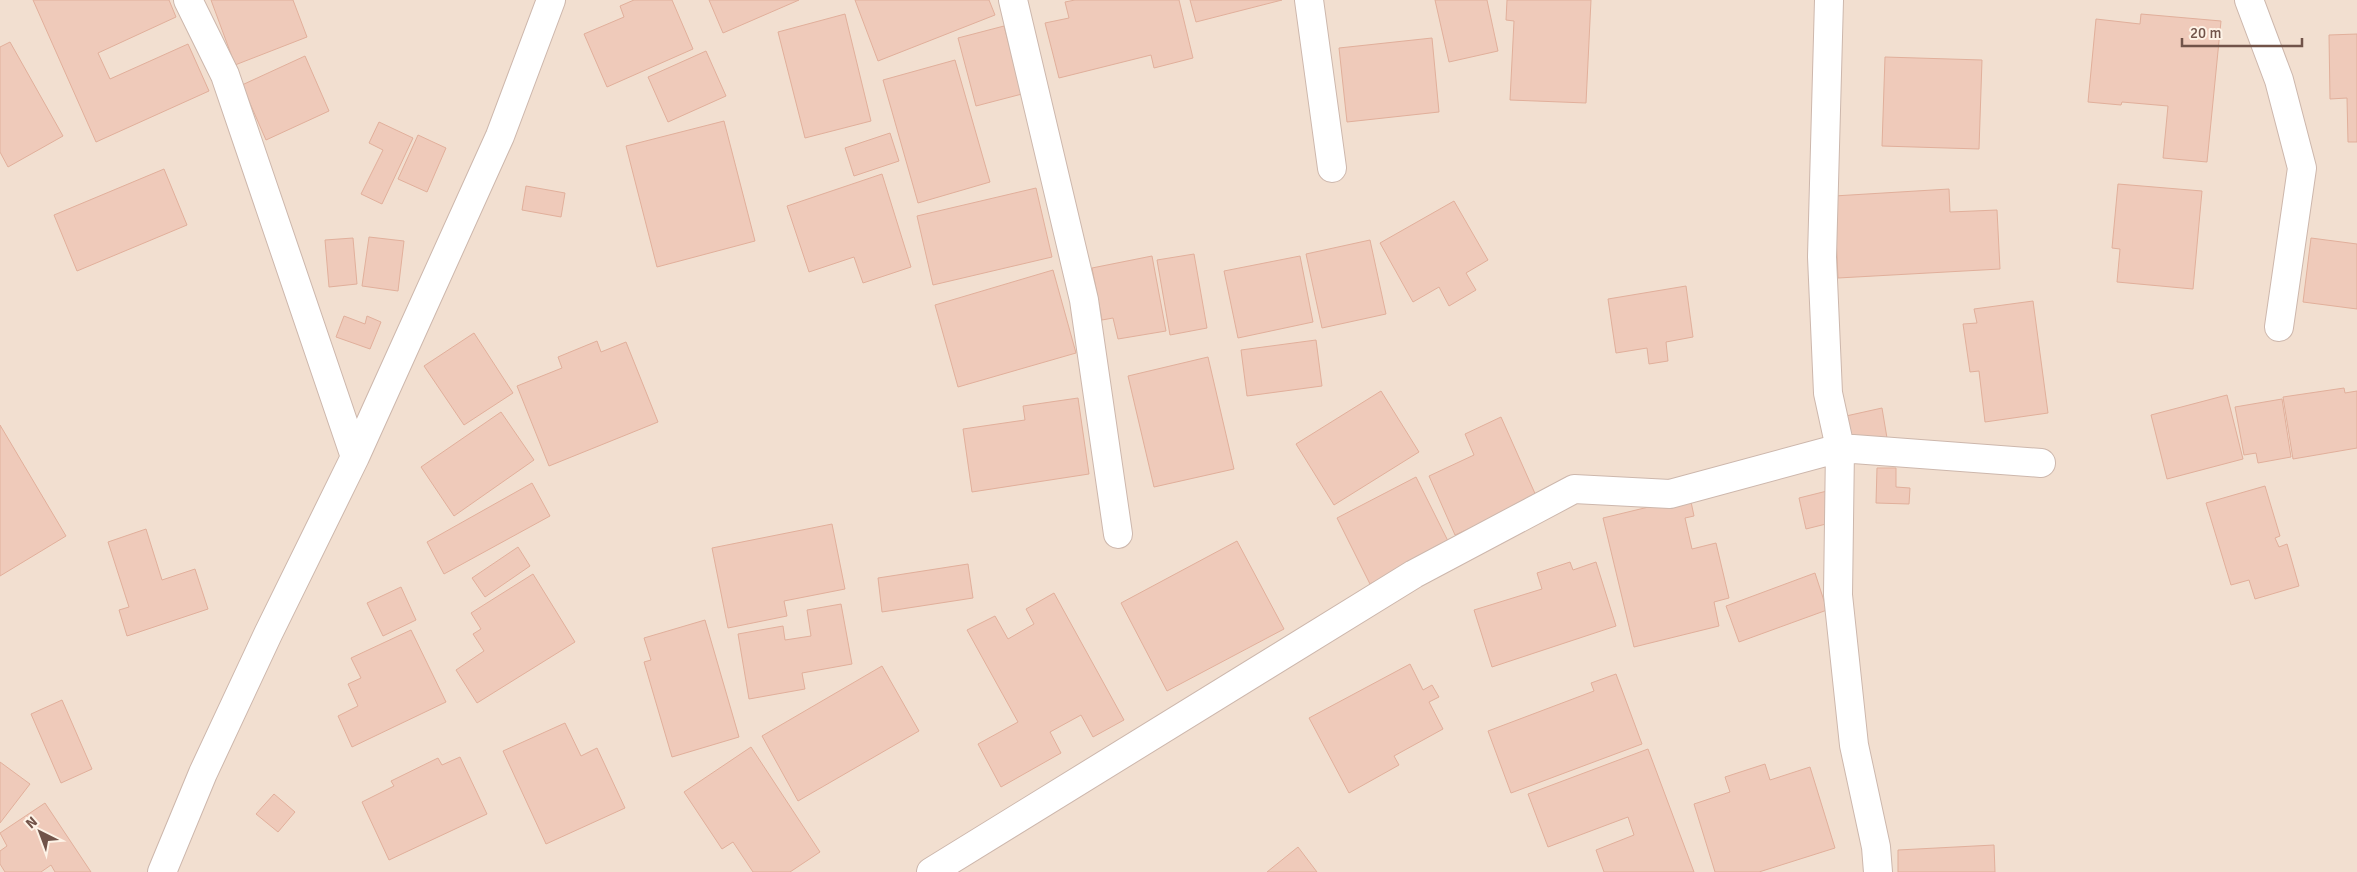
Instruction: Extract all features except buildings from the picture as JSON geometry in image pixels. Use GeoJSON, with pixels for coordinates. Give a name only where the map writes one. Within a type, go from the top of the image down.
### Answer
{"type":"FeatureCollection","features":[{"type":"Feature","properties":{"kind":"street"},"geometry":{"type":"LineString","coordinates":[[188,0],[225,75],[356,457]]}},
{"type":"Feature","properties":{"kind":"street"},"geometry":{"type":"LineString","coordinates":[[162,872],[207,764],[356,457],[500,136],[551,0]]}},
{"type":"Feature","properties":{"kind":"street"},"geometry":{"type":"LineString","coordinates":[[1013,0],[1084,300],[1118,534]]}},
{"type":"Feature","properties":{"kind":"street"},"geometry":{"type":"LineString","coordinates":[[1309,0],[1332,168]]}},
{"type":"Feature","properties":{"kind":"street"},"geometry":{"type":"LineString","coordinates":[[1829,0],[1823,302],[1828,392],[1840,448],[1838,595],[1854,745],[1876,847],[1878,872]]}},
{"type":"Feature","properties":{"kind":"street"},"geometry":{"type":"LineString","coordinates":[[2249,0],[2279,80],[2302,168],[2280,328]]}},
{"type":"Feature","properties":{"kind":"street"},"geometry":{"type":"LineString","coordinates":[[930,872],[1414,574],[1574,489],[1670,494],[1840,448],[2041,463]]}},
{"type":"Feature","properties":{"kind":"shaded area"},"geometry":{"type":"Polygon","coordinates":[[[0,0],[2357,0],[2357,872],[0,872],[0,0]]]}}]}
